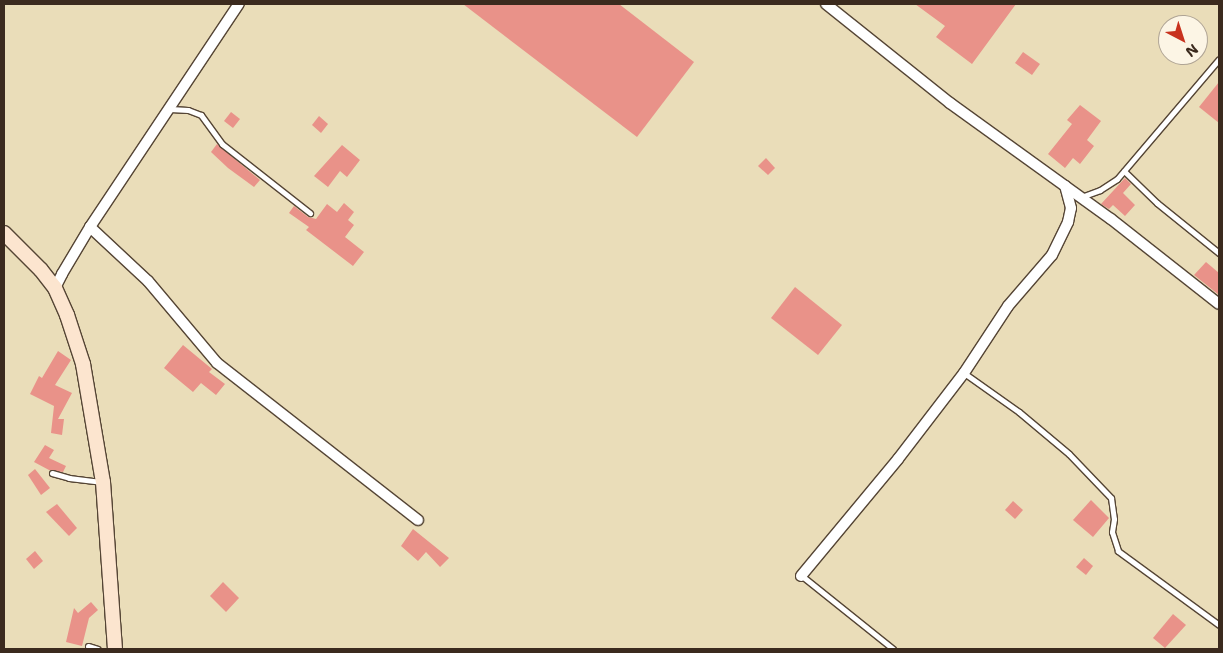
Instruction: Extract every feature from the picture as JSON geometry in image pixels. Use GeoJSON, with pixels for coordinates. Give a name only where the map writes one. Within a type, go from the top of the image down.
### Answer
{"type":"FeatureCollection","features":[{"type":"Feature","properties":{"kind":"street"},"geometry":{"type":"LineString","coordinates":[[55,288],[90,227],[239,4]]}},
{"type":"Feature","properties":{"kind":"street"},"geometry":{"type":"LineString","coordinates":[[826,4],[950,103],[1081,197],[1219,304]]}},
{"type":"Feature","properties":{"kind":"street"},"geometry":{"type":"LineString","coordinates":[[801,576],[898,459],[964,373],[1008,306],[1052,255],[1068,222],[1071,208],[1065,186]]}},
{"type":"Feature","properties":{"kind":"street"},"geometry":{"type":"LineString","coordinates":[[90,227],[148,281],[217,363],[418,520]]}},
{"type":"Feature","properties":{"kind":"street"},"geometry":{"type":"LineString","coordinates":[[4,233],[41,270],[55,288],[67,315],[82,364],[103,482],[115,649]]}},
{"type":"Feature","properties":{"kind":"lane"},"geometry":{"type":"LineString","coordinates":[[1081,197],[1100,190],[1117,179],[1219,59]]}},
{"type":"Feature","properties":{"kind":"lane"},"geometry":{"type":"LineString","coordinates":[[169,109],[188,110],[201,115],[222,144],[310,213]]}},
{"type":"Feature","properties":{"kind":"lane"},"geometry":{"type":"LineString","coordinates":[[1124,171],[1157,203],[1219,253]]}},
{"type":"Feature","properties":{"kind":"lane"},"geometry":{"type":"LineString","coordinates":[[964,373],[1026,418],[1068,454],[1111,498],[1114,519],[1112,532],[1118,551],[1219,625]]}},
{"type":"Feature","properties":{"kind":"lane"},"geometry":{"type":"LineString","coordinates":[[52,472],[68,478],[103,482]]}},
{"type":"Feature","properties":{"kind":"lane"},"geometry":{"type":"LineString","coordinates":[[801,576],[893,649]]}},
{"type":"Feature","properties":{"kind":"lane"},"geometry":{"type":"LineString","coordinates":[[88,646],[98,649]]}},
{"type":"Feature","properties":{"kind":"building"},"geometry":{"type":"Polygon","coordinates":[[[463,4],[619,4],[694,62],[637,137],[463,4]]]}},
{"type":"Feature","properties":{"kind":"building"},"geometry":{"type":"Polygon","coordinates":[[[915,4],[1016,4],[972,64],[936,37],[945,26],[915,4]]]}},
{"type":"Feature","properties":{"kind":"building"},"geometry":{"type":"Polygon","coordinates":[[[1023,52],[1040,64],[1032,75],[1015,63],[1023,52]]]}},
{"type":"Feature","properties":{"kind":"building"},"geometry":{"type":"Polygon","coordinates":[[[1219,82],[1219,123],[1199,107],[1219,82]]]}},
{"type":"Feature","properties":{"kind":"building"},"geometry":{"type":"Polygon","coordinates":[[[1080,105],[1101,121],[1087,140],[1094,146],[1080,164],[1073,158],[1065,168],[1048,154],[1072,124],[1067,120],[1080,105]]]}},
{"type":"Feature","properties":{"kind":"building"},"geometry":{"type":"Polygon","coordinates":[[[231,112],[240,119],[233,128],[224,121],[231,112]]]}},
{"type":"Feature","properties":{"kind":"building"},"geometry":{"type":"Polygon","coordinates":[[[319,116],[328,124],[321,133],[312,125],[319,116]]]}},
{"type":"Feature","properties":{"kind":"building"},"geometry":{"type":"Polygon","coordinates":[[[217,144],[260,180],[254,187],[228,168],[211,152],[217,144]]]}},
{"type":"Feature","properties":{"kind":"building"},"geometry":{"type":"Polygon","coordinates":[[[342,145],[360,160],[347,177],[340,171],[328,187],[314,176],[342,145]]]}},
{"type":"Feature","properties":{"kind":"building"},"geometry":{"type":"Polygon","coordinates":[[[766,158],[775,168],[768,175],[758,166],[766,158]]]}},
{"type":"Feature","properties":{"kind":"building"},"geometry":{"type":"Polygon","coordinates":[[[1125,178],[1131,184],[1123,193],[1135,205],[1125,216],[1113,205],[1109,209],[1101,204],[1125,178]]]}},
{"type":"Feature","properties":{"kind":"building"},"geometry":{"type":"Polygon","coordinates":[[[344,203],[354,212],[348,220],[354,225],[345,237],[364,252],[353,266],[306,230],[309,227],[289,213],[294,206],[308,217],[316,219],[327,204],[337,212],[344,203]]]}},
{"type":"Feature","properties":{"kind":"building"},"geometry":{"type":"Polygon","coordinates":[[[1206,262],[1219,273],[1219,295],[1194,275],[1206,262]]]}},
{"type":"Feature","properties":{"kind":"building"},"geometry":{"type":"Polygon","coordinates":[[[795,287],[842,325],[818,355],[771,318],[795,287]]]}},
{"type":"Feature","properties":{"kind":"building"},"geometry":{"type":"Polygon","coordinates":[[[183,345],[212,369],[209,372],[225,384],[216,395],[201,383],[193,392],[164,368],[183,345]]]}},
{"type":"Feature","properties":{"kind":"building"},"geometry":{"type":"Polygon","coordinates":[[[58,351],[71,360],[55,385],[72,393],[58,419],[64,419],[62,435],[51,433],[54,406],[30,394],[39,376],[42,378],[58,351]]]}},
{"type":"Feature","properties":{"kind":"building"},"geometry":{"type":"Polygon","coordinates":[[[45,445],[54,450],[49,458],[66,466],[63,472],[49,470],[34,462],[45,445]]]}},
{"type":"Feature","properties":{"kind":"building"},"geometry":{"type":"Polygon","coordinates":[[[35,469],[50,488],[41,495],[28,475],[35,469]]]}},
{"type":"Feature","properties":{"kind":"building"},"geometry":{"type":"Polygon","coordinates":[[[1091,500],[1109,518],[1093,537],[1073,520],[1091,500]]]}},
{"type":"Feature","properties":{"kind":"building"},"geometry":{"type":"Polygon","coordinates":[[[1013,501],[1023,510],[1015,519],[1005,510],[1013,501]]]}},
{"type":"Feature","properties":{"kind":"building"},"geometry":{"type":"Polygon","coordinates":[[[57,504],[77,528],[69,536],[46,512],[57,504]]]}},
{"type":"Feature","properties":{"kind":"building"},"geometry":{"type":"Polygon","coordinates":[[[413,529],[449,558],[440,567],[426,552],[418,561],[401,546],[413,529]]]}},
{"type":"Feature","properties":{"kind":"building"},"geometry":{"type":"Polygon","coordinates":[[[35,551],[43,561],[34,569],[26,559],[35,551]]]}},
{"type":"Feature","properties":{"kind":"building"},"geometry":{"type":"Polygon","coordinates":[[[1084,558],[1093,566],[1086,575],[1076,567],[1084,558]]]}},
{"type":"Feature","properties":{"kind":"building"},"geometry":{"type":"Polygon","coordinates":[[[223,582],[239,598],[226,612],[210,596],[223,582]]]}},
{"type":"Feature","properties":{"kind":"building"},"geometry":{"type":"Polygon","coordinates":[[[91,602],[98,610],[89,618],[82,646],[66,642],[74,608],[78,613],[91,602]]]}},
{"type":"Feature","properties":{"kind":"building"},"geometry":{"type":"Polygon","coordinates":[[[1173,614],[1186,625],[1165,648],[1153,638],[1173,614]]]}}]}
